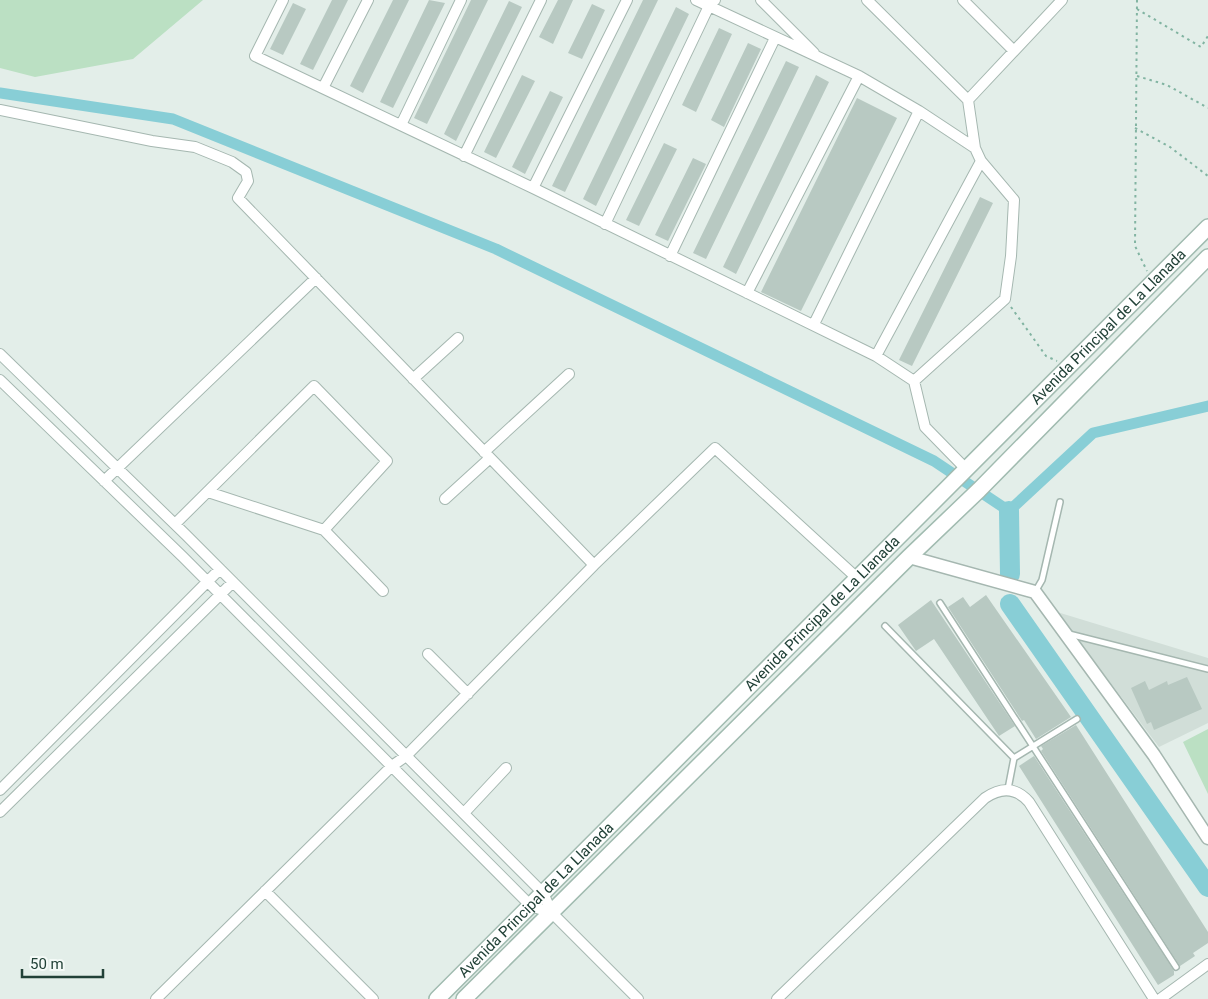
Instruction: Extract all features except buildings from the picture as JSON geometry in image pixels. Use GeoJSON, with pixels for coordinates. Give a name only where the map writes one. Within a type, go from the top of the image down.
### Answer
{"type":"FeatureCollection","features":[{"type":"Feature","properties":{"kind":"main road","name":"Avenida Principal de La Llanada"},"geometry":{"type":"LineString","coordinates":[[437,999],[1208,227]]}},
{"type":"Feature","properties":{"kind":"main road","name":"Avenida Principal de La Llanada"},"geometry":{"type":"LineString","coordinates":[[464,999],[909,557],[979,490],[1208,257]]}},
{"type":"Feature","properties":{"kind":"main road"},"geometry":{"type":"LineString","coordinates":[[903,532],[902,547],[909,557]]}},
{"type":"Feature","properties":{"kind":"main road"},"geometry":{"type":"LineString","coordinates":[[879,556],[894,553],[909,557]]}},
{"type":"Feature","properties":{"kind":"street"},"geometry":{"type":"LineString","coordinates":[[283,0],[255,56],[533,188],[876,356],[914,381],[925,427],[966,469]]}},
{"type":"Feature","properties":{"kind":"street"},"geometry":{"type":"LineString","coordinates":[[323,88],[368,0]]}},
{"type":"Feature","properties":{"kind":"street"},"geometry":{"type":"LineString","coordinates":[[401,125],[461,0]]}},
{"type":"Feature","properties":{"kind":"street"},"geometry":{"type":"LineString","coordinates":[[464,156],[541,0]]}},
{"type":"Feature","properties":{"kind":"street"},"geometry":{"type":"LineString","coordinates":[[533,188],[627,0]]}},
{"type":"Feature","properties":{"kind":"street"},"geometry":{"type":"LineString","coordinates":[[696,0],[712,3],[775,38],[859,76],[975,148]]}},
{"type":"Feature","properties":{"kind":"street"},"geometry":{"type":"LineString","coordinates":[[761,0],[818,58]]}},
{"type":"Feature","properties":{"kind":"street"},"geometry":{"type":"LineString","coordinates":[[867,0],[968,100],[975,148],[981,161],[1014,200],[1011,256],[1005,299],[914,381]]}},
{"type":"Feature","properties":{"kind":"street"},"geometry":{"type":"LineString","coordinates":[[963,0],[1013,50]]}},
{"type":"Feature","properties":{"kind":"street"},"geometry":{"type":"LineString","coordinates":[[968,100],[1062,0]]}},
{"type":"Feature","properties":{"kind":"street"},"geometry":{"type":"LineString","coordinates":[[605,224],[712,3]]}},
{"type":"Feature","properties":{"kind":"street"},"geometry":{"type":"LineString","coordinates":[[670,256],[775,38]]}},
{"type":"Feature","properties":{"kind":"street"},"geometry":{"type":"LineString","coordinates":[[747,293],[859,76]]}},
{"type":"Feature","properties":{"kind":"street"},"geometry":{"type":"LineString","coordinates":[[0,110],[152,141],[195,147],[232,162],[246,172],[248,181],[238,198],[594,565]]}},
{"type":"Feature","properties":{"kind":"street"},"geometry":{"type":"LineString","coordinates":[[814,324],[919,112]]}},
{"type":"Feature","properties":{"kind":"street"},"geometry":{"type":"LineString","coordinates":[[876,356],[981,161]]}},
{"type":"Feature","properties":{"kind":"street"},"geometry":{"type":"LineString","coordinates":[[104,481],[316,278]]}},
{"type":"Feature","properties":{"kind":"street"},"geometry":{"type":"LineString","coordinates":[[413,379],[458,338]]}},
{"type":"Feature","properties":{"kind":"street"},"geometry":{"type":"LineString","coordinates":[[0,354],[175,524],[464,813],[543,893],[552,913],[638,999]]}},
{"type":"Feature","properties":{"kind":"street"},"geometry":{"type":"LineString","coordinates":[[445,499],[569,374]]}},
{"type":"Feature","properties":{"kind":"street"},"geometry":{"type":"LineString","coordinates":[[0,380],[208,582],[530,906],[552,913]]}},
{"type":"Feature","properties":{"kind":"street"},"geometry":{"type":"LineString","coordinates":[[175,524],[314,386],[387,461],[324,530]]}},
{"type":"Feature","properties":{"kind":"street"},"geometry":{"type":"LineString","coordinates":[[156,999],[392,766],[406,756],[594,565],[715,448],[857,578]]}},
{"type":"Feature","properties":{"kind":"street"},"geometry":{"type":"LineString","coordinates":[[208,492],[324,530],[383,591]]}},
{"type":"Feature","properties":{"kind":"street"},"geometry":{"type":"LineString","coordinates":[[909,557],[1035,592],[1154,755],[1208,838]]}},
{"type":"Feature","properties":{"kind":"street"},"geometry":{"type":"LineString","coordinates":[[0,790],[220,569]]}},
{"type":"Feature","properties":{"kind":"street"},"geometry":{"type":"LineString","coordinates":[[0,812],[233,582]]}},
{"type":"Feature","properties":{"kind":"street"},"geometry":{"type":"LineString","coordinates":[[428,654],[468,694]]}},
{"type":"Feature","properties":{"kind":"street"},"geometry":{"type":"LineString","coordinates":[[464,813],[506,768]]}},
{"type":"Feature","properties":{"kind":"street"},"geometry":{"type":"LineString","coordinates":[[777,999],[985,798],[995,790],[1008,789],[1022,794],[1029,802],[1154,999]]}},
{"type":"Feature","properties":{"kind":"street"},"geometry":{"type":"LineString","coordinates":[[264,891],[373,999]]}},
{"type":"Feature","properties":{"kind":"street"},"geometry":{"type":"LineString","coordinates":[[1160,999],[1208,964]]}},
{"type":"Feature","properties":{"kind":"lane"},"geometry":{"type":"LineString","coordinates":[[1035,592],[1042,580],[1060,502]]}},
{"type":"Feature","properties":{"kind":"lane"},"geometry":{"type":"LineString","coordinates":[[940,603],[1176,967]]}},
{"type":"Feature","properties":{"kind":"lane"},"geometry":{"type":"LineString","coordinates":[[885,626],[1014,758]]}},
{"type":"Feature","properties":{"kind":"lane"},"geometry":{"type":"LineString","coordinates":[[1062,631],[1208,669]]}},
{"type":"Feature","properties":{"kind":"lane"},"geometry":{"type":"LineString","coordinates":[[1008,789],[1014,758],[1077,719]]}},
{"type":"Feature","properties":{"kind":"path"},"geometry":{"type":"LineString","coordinates":[[1137,0],[1134,246],[1153,282]]}},
{"type":"Feature","properties":{"kind":"path"},"geometry":{"type":"LineString","coordinates":[[1137,9],[1201,47],[1208,36]]}},
{"type":"Feature","properties":{"kind":"path"},"geometry":{"type":"LineString","coordinates":[[1137,76],[1167,85],[1208,108]]}},
{"type":"Feature","properties":{"kind":"path"},"geometry":{"type":"LineString","coordinates":[[1135,128],[1170,147],[1208,176]]}},
{"type":"Feature","properties":{"kind":"path"},"geometry":{"type":"LineString","coordinates":[[1005,299],[1046,356],[1068,366]]}},
{"type":"Feature","properties":{"kind":"shaded area"},"geometry":{"type":"Polygon","coordinates":[[[1057,612],[1208,658],[1208,723],[1159,747],[1057,612]]]}},
{"type":"Feature","properties":{"kind":"green space"},"geometry":{"type":"Polygon","coordinates":[[[0,0],[203,0],[133,59],[35,77],[0,68],[0,0]]]}},
{"type":"Feature","properties":{"kind":"green space"},"geometry":{"type":"Polygon","coordinates":[[[1208,729],[1208,794],[1183,742],[1208,729]]]}},
{"type":"Feature","properties":{"kind":"waterway"},"geometry":{"type":"LineString","coordinates":[[0,93],[173,119],[496,249],[934,461],[1009,511],[1093,433],[1208,406]]}},
{"type":"Feature","properties":{"kind":"waterway"},"geometry":{"type":"LineString","coordinates":[[1009,511],[1010,574]]}},
{"type":"Feature","properties":{"kind":"waterway"},"geometry":{"type":"LineString","coordinates":[[1010,604],[1208,887]]}}]}
